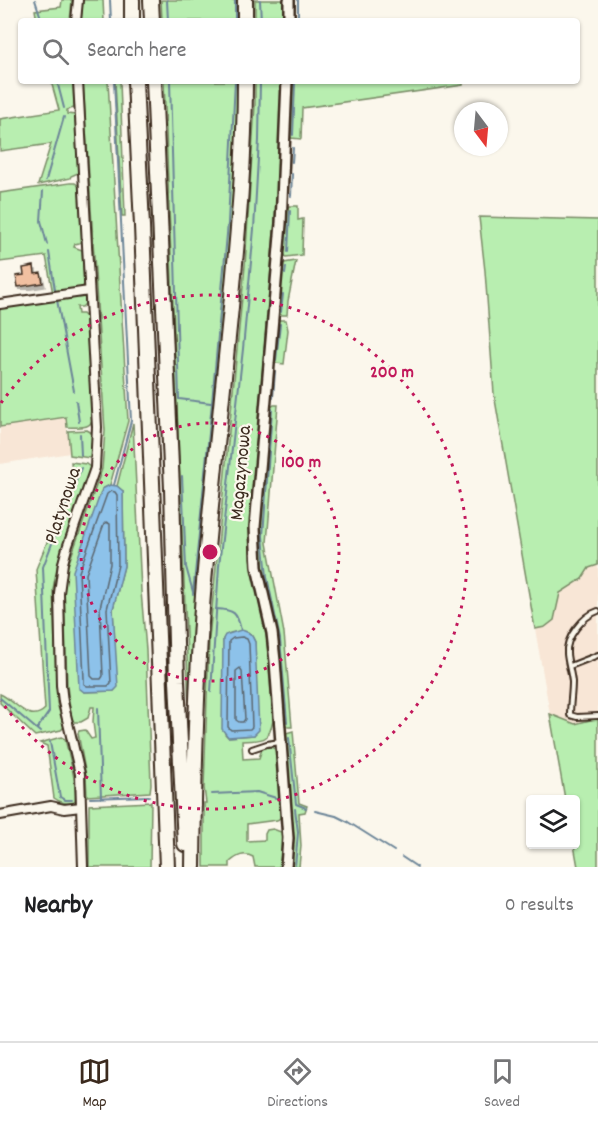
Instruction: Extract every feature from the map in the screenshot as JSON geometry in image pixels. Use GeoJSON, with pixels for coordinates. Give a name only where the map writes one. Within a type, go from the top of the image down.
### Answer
{"type":"FeatureCollection","features":[{"type":"Feature","properties":{"kind":"highway"},"geometry":{"type":"LineString","coordinates":[[132,0],[132,18]]}},
{"type":"Feature","properties":{"kind":"highway"},"geometry":{"type":"LineString","coordinates":[[151,0],[152,18]]}},
{"type":"Feature","properties":{"kind":"highway"},"geometry":{"type":"LineString","coordinates":[[245,0],[245,18]]}},
{"type":"Feature","properties":{"kind":"highway"},"geometry":{"type":"LineString","coordinates":[[135,84],[167,867]]}},
{"type":"Feature","properties":{"kind":"highway"},"geometry":{"type":"LineString","coordinates":[[154,84],[178,705],[187,867]]}},
{"type":"Feature","properties":{"kind":"highway"},"geometry":{"type":"LineString","coordinates":[[193,867],[194,761],[200,640],[236,249],[245,84]]}},
{"type":"Feature","properties":{"kind":"street"},"geometry":{"type":"LineString","coordinates":[[76,18],[78,0]]}},
{"type":"Feature","properties":{"kind":"street"},"geometry":{"type":"LineString","coordinates":[[289,18],[290,0]]}},
{"type":"Feature","properties":{"kind":"street","name":"Platynowa"},"geometry":{"type":"LineString","coordinates":[[78,84],[97,427],[96,462],[67,548],[59,593],[61,685],[80,774],[84,867]]}},
{"type":"Feature","properties":{"kind":"street","name":"Magazynowa"},"geometry":{"type":"LineString","coordinates":[[286,867],[288,838],[272,633],[257,567],[255,527],[281,224],[287,84]]}},
{"type":"Feature","properties":{"kind":"street"},"geometry":{"type":"LineString","coordinates":[[0,304],[89,291]]}},
{"type":"Feature","properties":{"kind":"street"},"geometry":{"type":"LineString","coordinates":[[0,815],[51,806],[64,809],[81,807]]}},
{"type":"Feature","properties":{"kind":"lane"},"geometry":{"type":"LineString","coordinates":[[598,611],[584,620],[570,637],[566,652],[572,681],[570,715],[598,716]]}},
{"type":"Feature","properties":{"kind":"lane"},"geometry":{"type":"LineString","coordinates":[[570,666],[598,655]]}},
{"type":"Feature","properties":{"kind":"lane"},"geometry":{"type":"LineString","coordinates":[[252,749],[281,742]]}},
{"type":"Feature","properties":{"kind":"shaded area"},"geometry":{"type":"Polygon","coordinates":[[[66,417],[70,453],[0,464],[0,427],[66,417]]]}},
{"type":"Feature","properties":{"kind":"shaded area"},"geometry":{"type":"Polygon","coordinates":[[[598,565],[598,718],[575,724],[550,714],[535,629],[545,627],[554,620],[560,593],[581,579],[588,568],[598,565]]]}},
{"type":"Feature","properties":{"kind":"green space"},"geometry":{"type":"Polygon","coordinates":[[[62,0],[72,0],[70,18],[36,18],[35,10],[61,7],[62,0]]]}},
{"type":"Feature","properties":{"kind":"green space"},"geometry":{"type":"Polygon","coordinates":[[[83,0],[103,0],[104,18],[81,18],[83,0]]]}},
{"type":"Feature","properties":{"kind":"green space"},"geometry":{"type":"Polygon","coordinates":[[[161,0],[239,0],[240,18],[162,18],[161,0]]]}},
{"type":"Feature","properties":{"kind":"green space"},"geometry":{"type":"Polygon","coordinates":[[[255,0],[284,0],[284,18],[255,18],[255,0]]]}},
{"type":"Feature","properties":{"kind":"green space"},"geometry":{"type":"Polygon","coordinates":[[[52,84],[73,84],[74,108],[67,110],[67,114],[75,115],[78,173],[70,178],[38,185],[51,144],[0,151],[0,119],[59,110],[52,84]]]}},
{"type":"Feature","properties":{"kind":"green space"},"geometry":{"type":"Polygon","coordinates":[[[83,84],[108,84],[128,421],[110,485],[102,489],[84,692],[114,691],[117,687],[113,609],[124,566],[123,491],[117,486],[133,423],[151,784],[150,792],[87,796],[86,776],[78,733],[85,730],[91,739],[95,738],[94,707],[91,707],[88,718],[81,722],[74,722],[67,686],[64,589],[67,568],[102,469],[105,431],[83,84]]]}},
{"type":"Feature","properties":{"kind":"green space"},"geometry":{"type":"Polygon","coordinates":[[[115,84],[120,84],[125,216],[122,216],[115,84]]]}},
{"type":"Feature","properties":{"kind":"green space"},"geometry":{"type":"Polygon","coordinates":[[[164,84],[240,84],[233,224],[189,707],[164,84]]]}},
{"type":"Feature","properties":{"kind":"green space"},"geometry":{"type":"Polygon","coordinates":[[[255,84],[282,84],[277,196],[250,521],[250,558],[267,640],[273,721],[269,734],[263,739],[242,741],[243,759],[259,758],[262,749],[265,748],[275,749],[281,814],[277,820],[247,824],[247,841],[265,840],[267,830],[273,829],[281,832],[282,848],[279,867],[255,867],[253,857],[244,855],[230,862],[230,867],[204,867],[209,639],[245,266],[255,84]],[[234,632],[223,639],[225,734],[228,737],[254,735],[255,642],[248,632],[234,632]]]}},
{"type":"Feature","properties":{"kind":"green space"},"geometry":{"type":"Polygon","coordinates":[[[292,84],[463,84],[302,108],[301,139],[291,138],[289,135],[292,84]]]}},
{"type":"Feature","properties":{"kind":"green space"},"geometry":{"type":"Polygon","coordinates":[[[70,183],[79,186],[82,242],[75,244],[74,247],[82,250],[84,284],[76,290],[53,294],[46,256],[0,262],[0,193],[70,183]]]}},
{"type":"Feature","properties":{"kind":"green space"},"geometry":{"type":"Polygon","coordinates":[[[289,206],[298,206],[298,220],[303,219],[302,255],[286,257],[283,251],[286,210],[289,206]]]}},
{"type":"Feature","properties":{"kind":"green space"},"geometry":{"type":"Polygon","coordinates":[[[479,217],[598,220],[598,565],[589,568],[582,579],[560,593],[554,620],[545,627],[535,629],[494,394],[479,217]]]}},
{"type":"Feature","properties":{"kind":"green space"},"geometry":{"type":"Polygon","coordinates":[[[296,261],[287,315],[281,315],[278,312],[282,267],[284,263],[296,261]]]}},
{"type":"Feature","properties":{"kind":"green space"},"geometry":{"type":"Polygon","coordinates":[[[81,296],[85,298],[85,304],[77,307],[78,314],[86,317],[92,422],[84,427],[67,427],[66,417],[0,427],[0,307],[81,296]]]}},
{"type":"Feature","properties":{"kind":"green space"},"geometry":{"type":"Polygon","coordinates":[[[278,320],[286,320],[288,330],[284,364],[274,361],[278,320]]]}},
{"type":"Feature","properties":{"kind":"green space"},"geometry":{"type":"Polygon","coordinates":[[[278,405],[267,543],[284,633],[292,727],[284,723],[274,623],[260,551],[264,469],[270,408],[278,405]]]}},
{"type":"Feature","properties":{"kind":"green space"},"geometry":{"type":"Polygon","coordinates":[[[87,430],[92,433],[90,458],[70,455],[68,431],[87,430]]]}},
{"type":"Feature","properties":{"kind":"green space"},"geometry":{"type":"Polygon","coordinates":[[[71,462],[86,464],[90,467],[58,562],[53,589],[57,703],[64,727],[61,730],[35,736],[0,703],[0,694],[28,713],[39,713],[45,709],[36,569],[73,479],[71,462]]]}},
{"type":"Feature","properties":{"kind":"green space"},"geometry":{"type":"Polygon","coordinates":[[[550,714],[575,724],[598,718],[598,867],[578,867],[575,849],[580,849],[580,795],[564,795],[550,714]]]}},
{"type":"Feature","properties":{"kind":"green space"},"geometry":{"type":"Polygon","coordinates":[[[293,731],[299,803],[307,806],[305,812],[299,813],[301,846],[299,867],[291,867],[293,844],[285,739],[286,733],[293,731]]]}},
{"type":"Feature","properties":{"kind":"green space"},"geometry":{"type":"Polygon","coordinates":[[[61,737],[65,739],[73,771],[75,803],[64,803],[54,798],[47,746],[40,743],[61,737]]]}},
{"type":"Feature","properties":{"kind":"green space"},"geometry":{"type":"Polygon","coordinates":[[[151,802],[150,867],[89,867],[89,805],[151,802]]]}},
{"type":"Feature","properties":{"kind":"water"},"geometry":{"type":"Polygon","coordinates":[[[110,485],[117,486],[123,491],[124,566],[113,609],[118,687],[114,691],[84,692],[79,688],[73,571],[102,489],[110,485]]]}},
{"type":"Feature","properties":{"kind":"water"},"geometry":{"type":"Polygon","coordinates":[[[241,630],[250,634],[255,642],[259,730],[254,735],[228,737],[222,729],[223,639],[225,635],[241,630]]]}},
{"type":"Feature","properties":{"kind":"building"},"geometry":{"type":"Polygon","coordinates":[[[34,266],[35,274],[41,273],[43,283],[18,287],[16,276],[24,275],[23,268],[34,266]]]}},
{"type":"Feature","properties":{"kind":"waterway"},"geometry":{"type":"LineString","coordinates":[[35,0],[41,18]]}},
{"type":"Feature","properties":{"kind":"waterway"},"geometry":{"type":"LineString","coordinates":[[110,0],[111,18]]}},
{"type":"Feature","properties":{"kind":"waterway"},"geometry":{"type":"LineString","coordinates":[[167,0],[168,18]]}},
{"type":"Feature","properties":{"kind":"waterway"},"geometry":{"type":"LineString","coordinates":[[235,0],[235,18]]}},
{"type":"Feature","properties":{"kind":"waterway"},"geometry":{"type":"LineString","coordinates":[[260,0],[261,18]]}},
{"type":"Feature","properties":{"kind":"waterway"},"geometry":{"type":"LineString","coordinates":[[298,0],[298,18]]}},
{"type":"Feature","properties":{"kind":"waterway"},"geometry":{"type":"LineString","coordinates":[[58,84],[64,108]]}},
{"type":"Feature","properties":{"kind":"waterway"},"geometry":{"type":"LineString","coordinates":[[114,84],[131,421],[114,485]]}},
{"type":"Feature","properties":{"kind":"waterway"},"geometry":{"type":"LineString","coordinates":[[170,84],[179,399],[211,403]]}},
{"type":"Feature","properties":{"kind":"waterway"},"geometry":{"type":"LineString","coordinates":[[193,594],[228,223],[235,84]]}},
{"type":"Feature","properties":{"kind":"waterway"},"geometry":{"type":"LineString","coordinates":[[211,692],[219,566],[254,229],[260,84]]}},
{"type":"Feature","properties":{"kind":"waterway"},"geometry":{"type":"LineString","coordinates":[[293,135],[295,84]]}},
{"type":"Feature","properties":{"kind":"waterway"},"geometry":{"type":"LineString","coordinates":[[46,180],[64,117]]}},
{"type":"Feature","properties":{"kind":"waterway"},"geometry":{"type":"LineString","coordinates":[[292,162],[293,148]]}},
{"type":"Feature","properties":{"kind":"waterway"},"geometry":{"type":"LineString","coordinates":[[291,196],[292,174]]}},
{"type":"Feature","properties":{"kind":"waterway"},"geometry":{"type":"LineString","coordinates":[[43,191],[41,221],[47,244]]}},
{"type":"Feature","properties":{"kind":"waterway"},"geometry":{"type":"LineString","coordinates":[[288,252],[290,211]]}},
{"type":"Feature","properties":{"kind":"waterway"},"geometry":{"type":"LineString","coordinates":[[49,252],[55,290]]}},
{"type":"Feature","properties":{"kind":"waterway"},"geometry":{"type":"LineString","coordinates":[[285,274],[286,267]]}},
{"type":"Feature","properties":{"kind":"waterway"},"geometry":{"type":"LineString","coordinates":[[281,312],[283,294]]}},
{"type":"Feature","properties":{"kind":"waterway"},"geometry":{"type":"LineString","coordinates":[[57,300],[74,391]]}},
{"type":"Feature","properties":{"kind":"waterway"},"geometry":{"type":"LineString","coordinates":[[276,360],[280,324]]}},
{"type":"Feature","properties":{"kind":"waterway"},"geometry":{"type":"LineString","coordinates":[[273,398],[275,371]]}},
{"type":"Feature","properties":{"kind":"waterway"},"geometry":{"type":"LineString","coordinates":[[76,401],[79,422]]}},
{"type":"Feature","properties":{"kind":"waterway"},"geometry":{"type":"LineString","coordinates":[[272,409],[263,536],[267,577],[280,639],[287,722]]}},
{"type":"Feature","properties":{"kind":"waterway"},"geometry":{"type":"LineString","coordinates":[[80,434],[81,455]]}},
{"type":"Feature","properties":{"kind":"waterway"},"geometry":{"type":"LineString","coordinates":[[37,729],[49,712],[43,567],[81,468]]}},
{"type":"Feature","properties":{"kind":"waterway"},"geometry":{"type":"LineString","coordinates":[[182,476],[186,567],[193,592]]}},
{"type":"Feature","properties":{"kind":"waterway"},"geometry":{"type":"LineString","coordinates":[[216,609],[234,613],[241,630]]}},
{"type":"Feature","properties":{"kind":"waterway"},"geometry":{"type":"LineString","coordinates":[[0,698],[40,732]]}},
{"type":"Feature","properties":{"kind":"waterway"},"geometry":{"type":"LineString","coordinates":[[98,708],[101,798]]}},
{"type":"Feature","properties":{"kind":"waterway"},"geometry":{"type":"LineString","coordinates":[[289,738],[296,804],[306,808]]}},
{"type":"Feature","properties":{"kind":"waterway"},"geometry":{"type":"LineString","coordinates":[[50,742],[60,797],[72,800]]}},
{"type":"Feature","properties":{"kind":"waterway"},"geometry":{"type":"LineString","coordinates":[[212,794],[257,792],[276,798]]}},
{"type":"Feature","properties":{"kind":"waterway"},"geometry":{"type":"LineString","coordinates":[[90,798],[149,796]]}},
{"type":"Feature","properties":{"kind":"waterway"},"geometry":{"type":"LineString","coordinates":[[295,809],[298,832],[295,867]]}},
{"type":"Feature","properties":{"kind":"waterway"},"geometry":{"type":"LineString","coordinates":[[315,811],[336,816],[348,822],[394,851]]}},
{"type":"Feature","properties":{"kind":"waterway"},"geometry":{"type":"LineString","coordinates":[[402,857],[417,867]]}}]}
